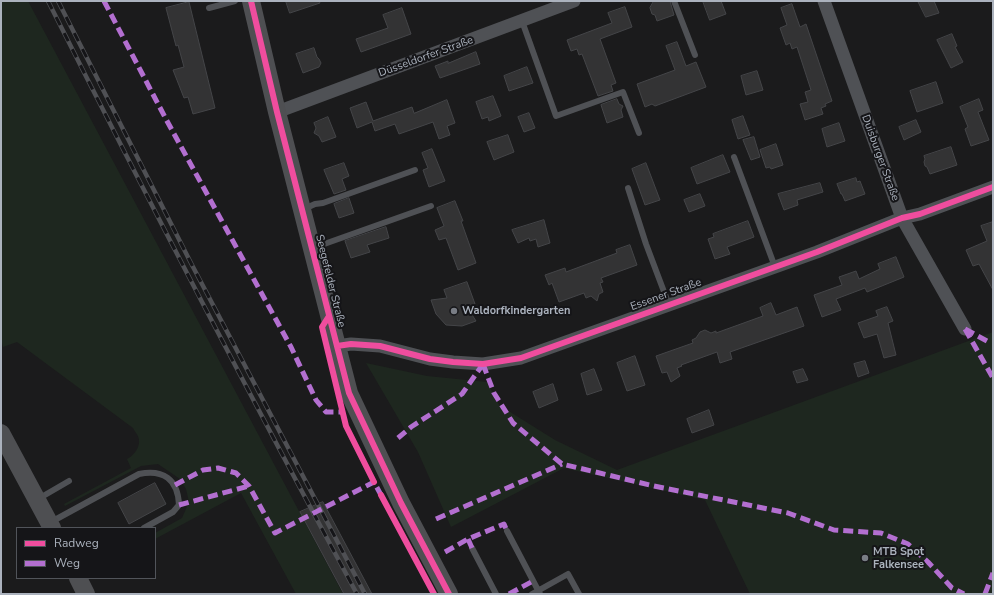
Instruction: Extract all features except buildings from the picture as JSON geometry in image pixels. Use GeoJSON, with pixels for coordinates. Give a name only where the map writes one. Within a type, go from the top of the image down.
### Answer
{"type":"FeatureCollection","features":[{"type":"Feature","properties":{"kind":"street","name":"Seegefelder Straße"},"geometry":{"type":"LineString","coordinates":[[251,1],[277,112],[349,393],[401,503],[449,594]]}},
{"type":"Feature","properties":{"kind":"street","name":"Düsseldorfer Straße"},"geometry":{"type":"LineString","coordinates":[[277,112],[574,1]]}},
{"type":"Feature","properties":{"kind":"street","name":"Duisburger Straße"},"geometry":{"type":"LineString","coordinates":[[824,1],[902,218],[965,329]]}},
{"type":"Feature","properties":{"kind":"street","name":"Essener Straße"},"geometry":{"type":"LineString","coordinates":[[336,346],[352,344],[380,346],[430,359],[482,364],[521,358],[775,267],[902,218],[920,214],[993,187]]}},
{"type":"Feature","properties":{"kind":"street"},"geometry":{"type":"LineString","coordinates":[[1,433],[50,525]]}},
{"type":"Feature","properties":{"kind":"street"},"geometry":{"type":"LineString","coordinates":[[78,579],[86,594]]}},
{"type":"Feature","properties":{"kind":"lane"},"geometry":{"type":"LineString","coordinates":[[209,8],[235,1]]}},
{"type":"Feature","properties":{"kind":"lane"},"geometry":{"type":"LineString","coordinates":[[674,1],[695,55]]}},
{"type":"Feature","properties":{"kind":"lane"},"geometry":{"type":"LineString","coordinates":[[522,21],[556,116],[623,92],[639,133]]}},
{"type":"Feature","properties":{"kind":"lane"},"geometry":{"type":"LineString","coordinates":[[734,157],[775,267]]}},
{"type":"Feature","properties":{"kind":"lane"},"geometry":{"type":"LineString","coordinates":[[302,210],[315,204],[323,203],[415,170]]}},
{"type":"Feature","properties":{"kind":"lane"},"geometry":{"type":"LineString","coordinates":[[628,188],[646,244],[669,305]]}},
{"type":"Feature","properties":{"kind":"lane"},"geometry":{"type":"LineString","coordinates":[[312,248],[431,206]]}},
{"type":"Feature","properties":{"kind":"lane"},"geometry":{"type":"LineString","coordinates":[[50,525],[138,474],[157,472],[165,476],[175,485],[179,495],[179,505],[173,512],[146,527]]}},
{"type":"Feature","properties":{"kind":"lane"},"geometry":{"type":"LineString","coordinates":[[36,500],[69,481]]}},
{"type":"Feature","properties":{"kind":"lane"},"geometry":{"type":"LineString","coordinates":[[507,531],[539,592]]}},
{"type":"Feature","properties":{"kind":"lane"},"geometry":{"type":"LineString","coordinates":[[472,548],[496,594]]}},
{"type":"Feature","properties":{"kind":"lane"},"geometry":{"type":"LineString","coordinates":[[532,594],[539,592],[568,574],[579,594]]}},
{"type":"Feature","properties":{"kind":"shaded area"},"geometry":{"type":"Polygon","coordinates":[[[1,1],[28,1],[343,594],[296,594],[241,493],[156,538],[156,532],[182,518],[189,502],[186,489],[180,479],[158,464],[141,466],[65,506],[64,504],[131,468],[127,459],[134,454],[137,449],[139,438],[133,428],[17,342],[3,347],[1,340],[1,1]]]}},
{"type":"Feature","properties":{"kind":"shaded area"},"geometry":{"type":"Polygon","coordinates":[[[993,332],[993,594],[750,594],[705,500],[564,468],[451,527],[418,452],[366,363],[427,376],[487,382],[499,405],[555,440],[617,470],[993,332]]]}},
{"type":"Feature","properties":{"kind":"railway"},"geometry":{"type":"LineString","coordinates":[[48,1],[200,299],[357,594]]}},
{"type":"Feature","properties":{"kind":"railway"},"geometry":{"type":"LineString","coordinates":[[58,1],[192,265],[365,594]]}},
{"type":"Feature","properties":{"kind":"marked path"},"geometry":{"type":"LineString","coordinates":[[104,1],[167,121],[291,347],[316,400],[326,412],[343,412]]}},
{"type":"Feature","properties":{"kind":"marked path"},"geometry":{"type":"LineString","coordinates":[[965,329],[993,378]]}},
{"type":"Feature","properties":{"kind":"marked path"},"geometry":{"type":"LineString","coordinates":[[965,329],[987,341]]}},
{"type":"Feature","properties":{"kind":"marked path"},"geometry":{"type":"LineString","coordinates":[[483,364],[494,393],[513,423],[562,464],[654,486],[788,513],[834,530],[881,533],[908,544],[928,562],[952,588],[964,594]]}},
{"type":"Feature","properties":{"kind":"marked path"},"geometry":{"type":"LineString","coordinates":[[398,438],[411,427],[462,394],[483,364]]}},
{"type":"Feature","properties":{"kind":"marked path"},"geometry":{"type":"LineString","coordinates":[[436,519],[562,464]]}},
{"type":"Feature","properties":{"kind":"marked path"},"geometry":{"type":"LineString","coordinates":[[175,485],[203,470],[218,468],[236,473],[249,486],[275,533],[374,482],[381,495]]}},
{"type":"Feature","properties":{"kind":"marked path"},"geometry":{"type":"LineString","coordinates":[[179,505],[249,486]]}},
{"type":"Feature","properties":{"kind":"marked path"},"geometry":{"type":"LineString","coordinates":[[445,552],[468,539],[504,524],[507,531]]}},
{"type":"Feature","properties":{"kind":"marked path"},"geometry":{"type":"LineString","coordinates":[[468,539],[472,548]]}},
{"type":"Feature","properties":{"kind":"marked path"},"geometry":{"type":"LineString","coordinates":[[985,594],[993,573]]}},
{"type":"Feature","properties":{"kind":"marked path"},"geometry":{"type":"LineString","coordinates":[[509,594],[533,581]]}},
{"type":"Feature","properties":{"kind":"cycle path"},"geometry":{"type":"LineString","coordinates":[[251,1],[277,112],[349,393],[401,503],[449,594]]}},
{"type":"Feature","properties":{"kind":"cycle path"},"geometry":{"type":"LineString","coordinates":[[337,346],[351,344],[380,346],[430,359],[483,364],[521,358],[817,252],[902,218],[920,214],[993,187]]}},
{"type":"Feature","properties":{"kind":"cycle path"},"geometry":{"type":"LineString","coordinates":[[329,316],[322,327],[346,426],[374,482]]}},
{"type":"Feature","properties":{"kind":"cycle path"},"geometry":{"type":"LineString","coordinates":[[381,495],[434,594]]}},
{"type":"Feature","properties":{"kind":"place","name":"Waldorfkindergarten"},"geometry":{"type":"Point","coordinates":[454,311]}},
{"type":"Feature","properties":{"kind":"place","name":"MTB Spot Falkensee"},"geometry":{"type":"Point","coordinates":[865,558]}}]}
